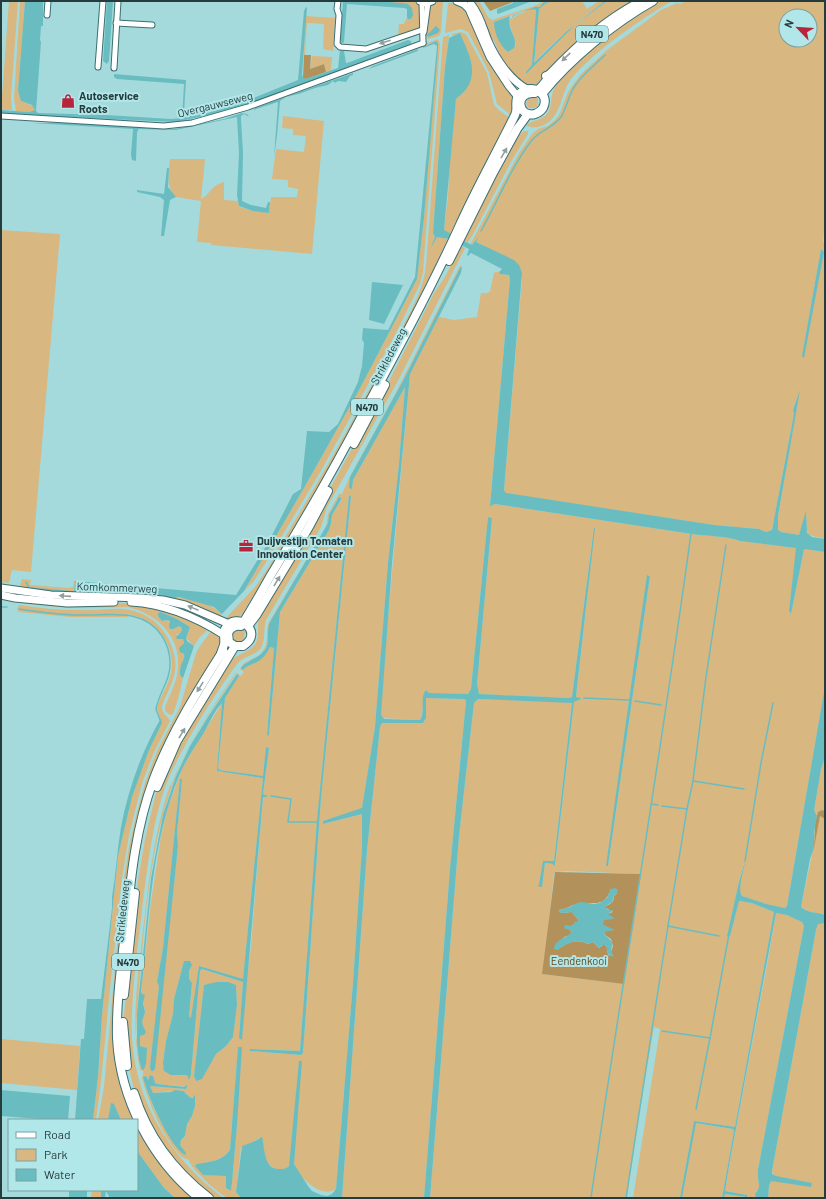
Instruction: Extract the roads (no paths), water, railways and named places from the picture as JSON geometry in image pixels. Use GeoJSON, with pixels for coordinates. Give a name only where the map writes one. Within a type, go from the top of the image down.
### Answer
{"type":"FeatureCollection","features":[{"type":"Feature","properties":{"kind":"main road"},"geometry":{"type":"LineString","coordinates":[[457,1],[470,9],[490,57],[508,83],[529,93]]}},
{"type":"Feature","properties":{"kind":"main road"},"geometry":{"type":"LineString","coordinates":[[468,1],[478,14],[488,40],[498,58],[513,77],[529,93]]}},
{"type":"Feature","properties":{"kind":"main road","name":"N470"},"geometry":{"type":"LineString","coordinates":[[511,133],[541,116],[546,111],[549,104],[552,77],[578,45],[615,17],[642,1]]}},
{"type":"Feature","properties":{"kind":"main road","name":"N470"},"geometry":{"type":"LineString","coordinates":[[529,93],[544,101],[542,109],[534,114],[522,111],[520,102],[529,93],[548,78],[552,77],[608,31],[653,1]]}},
{"type":"Feature","properties":{"kind":"main road","name":"Strikledeweg"},"geometry":{"type":"LineString","coordinates":[[244,623],[254,611],[310,525],[396,364],[456,240],[493,173],[522,111]]}},
{"type":"Feature","properties":{"kind":"main road","name":"Komkommerweg"},"geometry":{"type":"LineString","coordinates":[[1,588],[51,595],[163,600],[185,605],[229,624]]}},
{"type":"Feature","properties":{"kind":"main road","name":"Komkommerweg"},"geometry":{"type":"LineString","coordinates":[[1,595],[22,599],[67,603],[129,602],[153,604],[184,614],[228,640]]}},
{"type":"Feature","properties":{"kind":"main road","name":"N470"},"geometry":{"type":"LineString","coordinates":[[227,661],[253,644],[256,636],[254,611]]}},
{"type":"Feature","properties":{"kind":"main road"},"geometry":{"type":"LineString","coordinates":[[228,640],[243,646],[250,640],[251,634],[244,623],[234,622],[229,624]]}},
{"type":"Feature","properties":{"kind":"main road","name":"N470"},"geometry":{"type":"LineString","coordinates":[[228,640],[228,632],[232,627],[237,625],[241,626],[244,623]]}},
{"type":"Feature","properties":{"kind":"main road","name":"N470"},"geometry":{"type":"LineString","coordinates":[[228,640],[225,629],[229,624]]}},
{"type":"Feature","properties":{"kind":"main road","name":"Strikledeweg"},"geometry":{"type":"LineString","coordinates":[[199,1198],[161,1158],[144,1131],[136,1114],[126,1086],[120,1062],[117,1039],[117,1017],[129,899],[136,850],[148,795],[174,732],[187,707],[221,654],[228,640]]}},
{"type":"Feature","properties":{"kind":"main road","name":"Strikledeweg"},"geometry":{"type":"LineString","coordinates":[[209,1198],[188,1180],[172,1163],[147,1125],[130,1081],[126,1060],[123,1017],[137,876],[153,797],[177,741],[227,661],[228,640]]}},
{"type":"Feature","properties":{"kind":"street"},"geometry":{"type":"LineString","coordinates":[[47,15],[48,1]]}},
{"type":"Feature","properties":{"kind":"street"},"geometry":{"type":"LineString","coordinates":[[98,67],[103,1]]}},
{"type":"Feature","properties":{"kind":"street"},"geometry":{"type":"LineString","coordinates":[[114,68],[118,1]]}},
{"type":"Feature","properties":{"kind":"street"},"geometry":{"type":"LineString","coordinates":[[338,1],[337,9],[339,15],[337,44],[340,47],[366,49],[422,30]]}},
{"type":"Feature","properties":{"kind":"street"},"geometry":{"type":"LineString","coordinates":[[423,43],[422,30],[426,2]]}},
{"type":"Feature","properties":{"kind":"street"},"geometry":{"type":"LineString","coordinates":[[423,43],[426,2]]}},
{"type":"Feature","properties":{"kind":"street"},"geometry":{"type":"LineString","coordinates":[[116,23],[152,25]]}},
{"type":"Feature","properties":{"kind":"street","name":"Overgauwseweg"},"geometry":{"type":"LineString","coordinates":[[1,116],[164,126],[192,123],[248,107],[423,43]]}},
{"type":"Feature","properties":{"kind":"water"},"geometry":{"type":"Polygon","coordinates":[[[25,1],[43,1],[43,26],[41,26],[36,111],[38,113],[171,119],[182,118],[184,84],[117,79],[114,77],[114,74],[186,80],[185,117],[203,114],[236,105],[298,80],[304,11],[306,7],[303,78],[306,79],[338,68],[340,50],[344,51],[347,63],[408,40],[411,41],[411,44],[232,110],[176,122],[1,114],[1,110],[30,112],[35,110],[32,105],[21,101],[18,91],[25,1]]]}},
{"type":"Feature","properties":{"kind":"water"},"geometry":{"type":"Polygon","coordinates":[[[107,1],[113,1],[109,61],[107,64],[103,61],[107,1]]]}},
{"type":"Feature","properties":{"kind":"water"},"geometry":{"type":"Polygon","coordinates":[[[343,1],[377,1],[408,4],[412,8],[413,15],[411,19],[408,19],[407,9],[404,8],[347,4],[344,42],[341,44],[340,38],[343,1]]]}},
{"type":"Feature","properties":{"kind":"water"},"geometry":{"type":"Polygon","coordinates":[[[513,1],[532,1],[498,14],[497,13],[497,9],[513,3],[513,1]]]}},
{"type":"Feature","properties":{"kind":"water"},"geometry":{"type":"Polygon","coordinates":[[[550,1],[539,9],[534,63],[566,32],[605,1],[607,1],[575,25],[526,74],[532,65],[536,10],[524,12],[535,7],[540,7],[543,3],[550,1]]]}},
{"type":"Feature","properties":{"kind":"water"},"geometry":{"type":"Polygon","coordinates":[[[510,16],[509,21],[515,44],[514,48],[508,52],[498,39],[494,22],[510,16]]]}},
{"type":"Feature","properties":{"kind":"water"},"geometry":{"type":"Polygon","coordinates":[[[436,26],[440,30],[438,33],[428,37],[427,35],[436,26]]]}},
{"type":"Feature","properties":{"kind":"water"},"geometry":{"type":"Polygon","coordinates":[[[460,33],[471,60],[472,74],[467,88],[456,99],[444,230],[472,245],[478,237],[476,242],[514,260],[519,265],[522,273],[504,490],[506,493],[714,525],[759,529],[766,532],[772,530],[794,414],[793,410],[800,390],[778,516],[778,530],[781,532],[799,535],[806,511],[807,533],[812,537],[825,539],[825,552],[804,549],[791,614],[789,611],[796,548],[495,504],[490,506],[510,279],[509,275],[500,274],[499,272],[502,269],[471,253],[468,256],[469,249],[449,239],[437,237],[431,247],[435,237],[433,233],[445,67],[449,38],[460,33]]]}},
{"type":"Feature","properties":{"kind":"water"},"geometry":{"type":"Polygon","coordinates":[[[436,41],[438,43],[438,48],[424,218],[417,279],[358,392],[244,591],[222,614],[214,607],[179,597],[175,598],[134,593],[131,591],[74,593],[75,581],[236,595],[268,543],[293,494],[301,489],[307,431],[329,432],[338,424],[358,382],[362,366],[364,343],[362,339],[363,328],[388,330],[415,277],[437,46],[434,44],[423,47],[436,41]]]}},
{"type":"Feature","properties":{"kind":"water"},"geometry":{"type":"Polygon","coordinates":[[[418,49],[418,51],[369,69],[373,66],[418,49]]]}},
{"type":"Feature","properties":{"kind":"water"},"geometry":{"type":"Polygon","coordinates":[[[353,73],[353,75],[350,76],[346,82],[338,81],[335,83],[333,81],[328,85],[286,97],[280,101],[274,157],[278,102],[254,111],[255,108],[353,73]]]}},
{"type":"Feature","properties":{"kind":"water"},"geometry":{"type":"Polygon","coordinates":[[[242,113],[247,114],[249,117],[244,114],[241,116],[243,153],[242,201],[251,205],[266,208],[268,202],[270,202],[269,213],[253,211],[239,206],[237,195],[239,153],[237,117],[176,130],[139,129],[137,133],[136,161],[132,160],[131,155],[133,129],[31,123],[65,123],[175,129],[224,119],[242,113]]]}},
{"type":"Feature","properties":{"kind":"water"},"geometry":{"type":"Polygon","coordinates":[[[167,168],[169,168],[168,187],[176,197],[170,200],[164,236],[161,236],[164,200],[160,197],[137,192],[137,190],[164,194],[167,168]]]}},
{"type":"Feature","properties":{"kind":"water"},"geometry":{"type":"Polygon","coordinates":[[[821,249],[824,252],[804,358],[802,356],[821,249]]]}},
{"type":"Feature","properties":{"kind":"water"},"geometry":{"type":"Polygon","coordinates":[[[462,267],[461,273],[410,374],[392,564],[381,715],[384,719],[420,720],[422,716],[423,697],[426,690],[429,693],[468,694],[471,689],[488,517],[492,518],[477,684],[479,694],[572,697],[595,528],[576,696],[581,699],[574,702],[555,865],[545,863],[542,887],[537,886],[539,885],[543,861],[554,861],[572,703],[478,699],[474,703],[459,836],[430,1198],[424,1198],[450,869],[466,701],[465,699],[426,698],[426,718],[423,723],[382,723],[380,727],[367,850],[342,1198],[241,1198],[236,1192],[242,1146],[262,1137],[266,1157],[270,1166],[285,1169],[289,1166],[299,1061],[302,1061],[294,1164],[312,1191],[327,1196],[332,1194],[336,1189],[353,983],[362,847],[362,814],[323,824],[323,821],[362,808],[375,727],[388,563],[399,464],[405,387],[353,480],[352,489],[349,488],[350,477],[404,379],[460,268],[462,267]]]}},
{"type":"Feature","properties":{"kind":"water"},"geometry":{"type":"Polygon","coordinates":[[[372,282],[403,285],[384,324],[369,320],[372,282]]]}},
{"type":"Feature","properties":{"kind":"water"},"geometry":{"type":"Polygon","coordinates":[[[349,496],[351,496],[321,798],[303,1053],[301,1055],[250,1051],[250,1049],[300,1051],[317,820],[349,496]]]}},
{"type":"Feature","properties":{"kind":"water"},"geometry":{"type":"Polygon","coordinates":[[[339,497],[342,498],[332,515],[329,530],[280,612],[268,736],[274,648],[270,647],[265,656],[259,661],[243,670],[241,668],[261,654],[266,648],[270,622],[328,523],[329,515],[339,497]]]}},
{"type":"Feature","properties":{"kind":"water"},"geometry":{"type":"Polygon","coordinates":[[[647,575],[650,576],[608,866],[606,866],[629,700],[647,575]]]}},
{"type":"Feature","properties":{"kind":"water"},"geometry":{"type":"Polygon","coordinates":[[[161,612],[190,627],[186,638],[187,641],[194,646],[183,678],[180,675],[180,670],[184,660],[184,654],[180,652],[179,648],[184,643],[183,639],[177,639],[176,637],[181,632],[182,628],[179,626],[170,629],[170,621],[162,621],[158,616],[158,613],[161,612]]]}},
{"type":"Feature","properties":{"kind":"water"},"geometry":{"type":"Polygon","coordinates":[[[237,674],[239,676],[225,698],[218,767],[219,770],[263,776],[266,747],[269,748],[263,794],[267,797],[263,797],[242,1040],[239,1038],[243,982],[202,969],[200,971],[191,1074],[189,1080],[187,1075],[171,1075],[164,1071],[163,1063],[166,1041],[173,1014],[174,999],[184,961],[190,961],[192,965],[189,971],[189,979],[192,983],[189,1016],[191,1018],[199,966],[243,979],[263,778],[217,771],[222,703],[181,770],[162,828],[152,882],[141,992],[145,995],[143,1003],[145,1012],[142,1022],[146,1032],[144,1035],[140,1036],[140,1046],[147,1048],[146,1064],[142,1070],[139,1060],[137,1041],[137,1013],[151,878],[163,815],[176,776],[190,746],[237,674]]]}},
{"type":"Feature","properties":{"kind":"water"},"geometry":{"type":"Polygon","coordinates":[[[825,686],[825,757],[821,769],[814,810],[817,816],[814,832],[814,848],[810,859],[801,907],[809,911],[825,915],[825,923],[818,924],[816,930],[772,1171],[772,1174],[776,1176],[812,1183],[811,1187],[771,1181],[768,1198],[756,1198],[755,1194],[759,1187],[758,1168],[804,926],[802,922],[787,915],[776,913],[725,1191],[747,1195],[747,1197],[725,1194],[724,1198],[722,1198],[734,1131],[733,1129],[696,1123],[682,1198],[680,1198],[694,1121],[735,1127],[774,912],[752,903],[739,901],[730,936],[727,936],[745,861],[740,884],[742,896],[766,904],[785,908],[787,906],[825,686]]]}},
{"type":"Feature","properties":{"kind":"water"},"geometry":{"type":"Polygon","coordinates":[[[161,718],[162,723],[149,750],[132,797],[118,856],[93,1119],[75,1119],[81,1039],[84,1039],[87,999],[101,999],[121,827],[136,771],[161,718]]]}},
{"type":"Feature","properties":{"kind":"water"},"geometry":{"type":"Polygon","coordinates":[[[180,779],[182,779],[177,833],[178,846],[155,1069],[151,1071],[150,1067],[159,986],[157,982],[163,948],[180,779]]]}},
{"type":"Feature","properties":{"kind":"water"},"geometry":{"type":"Polygon","coordinates":[[[615,888],[618,891],[612,902],[606,906],[608,910],[613,910],[608,914],[614,918],[604,920],[603,925],[615,930],[604,932],[612,942],[611,952],[613,957],[608,954],[606,945],[602,945],[599,948],[593,942],[588,944],[576,941],[568,943],[557,950],[554,949],[558,941],[571,933],[571,930],[565,929],[564,926],[572,926],[575,922],[579,921],[572,912],[561,913],[558,911],[582,902],[594,904],[600,903],[607,898],[611,889],[615,888]]]}},
{"type":"Feature","properties":{"kind":"water"},"geometry":{"type":"Polygon","coordinates":[[[217,982],[228,982],[236,985],[237,1005],[233,1037],[226,1046],[216,1054],[202,1079],[196,1081],[194,1076],[204,985],[217,982]]]}},
{"type":"Feature","properties":{"kind":"water"},"geometry":{"type":"Polygon","coordinates":[[[238,1047],[242,1047],[232,1183],[231,1190],[229,1190],[226,1188],[225,1176],[203,1175],[195,1166],[197,1164],[219,1159],[230,1150],[238,1047]]]}},
{"type":"Feature","properties":{"kind":"water"},"geometry":{"type":"Polygon","coordinates":[[[150,1075],[153,1076],[155,1083],[157,1084],[184,1087],[188,1085],[186,1089],[150,1086],[153,1093],[171,1092],[175,1090],[183,1091],[191,1098],[193,1098],[194,1095],[195,1096],[195,1106],[192,1116],[187,1124],[185,1136],[181,1140],[180,1145],[186,1153],[185,1155],[179,1150],[166,1132],[149,1096],[143,1077],[146,1076],[148,1080],[150,1075]]]}},
{"type":"Feature","properties":{"kind":"water"},"geometry":{"type":"Polygon","coordinates":[[[1,1090],[70,1096],[68,1119],[39,1119],[1,1116],[1,1090]]]}},
{"type":"Feature","properties":{"kind":"water"},"geometry":{"type":"Polygon","coordinates":[[[111,1103],[114,1104],[121,1119],[108,1119],[111,1103]]]}},
{"type":"Feature","properties":{"kind":"water"},"geometry":{"type":"Polygon","coordinates":[[[138,1152],[164,1188],[175,1198],[110,1198],[106,1191],[138,1191],[138,1152]]]}},
{"type":"Feature","properties":{"kind":"water"},"geometry":{"type":"Polygon","coordinates":[[[69,1191],[87,1191],[87,1198],[69,1198],[69,1191]]]}},
{"type":"Feature","properties":{"kind":"water"},"geometry":{"type":"Polygon","coordinates":[[[101,1191],[106,1191],[105,1198],[101,1198],[101,1191]]]}},
{"type":"Feature","properties":{"kind":"waterway"},"geometry":{"type":"LineString","coordinates":[[481,231],[524,150],[535,137],[558,121],[576,84],[583,75],[605,55]]}},
{"type":"Feature","properties":{"kind":"waterway"},"geometry":{"type":"LineString","coordinates":[[591,1198],[691,533]]}},
{"type":"Feature","properties":{"kind":"waterway"},"geometry":{"type":"LineString","coordinates":[[726,545],[706,677],[693,781],[744,789]]}},
{"type":"Feature","properties":{"kind":"waterway"},"geometry":{"type":"LineString","coordinates":[[26,582],[29,588],[74,592]]}},
{"type":"Feature","properties":{"kind":"waterway"},"geometry":{"type":"LineString","coordinates":[[1,607],[7,607]]}},
{"type":"Feature","properties":{"kind":"waterway"},"geometry":{"type":"LineString","coordinates":[[19,609],[64,614],[125,615],[145,621],[154,627],[162,636],[169,652],[170,659],[169,675],[156,709],[160,720]]}},
{"type":"Feature","properties":{"kind":"waterway"},"geometry":{"type":"LineString","coordinates":[[584,698],[629,700]]}},
{"type":"Feature","properties":{"kind":"waterway"},"geometry":{"type":"LineString","coordinates":[[635,701],[661,705]]}},
{"type":"Feature","properties":{"kind":"waterway"},"geometry":{"type":"LineString","coordinates":[[745,861],[761,763],[773,703]]}},
{"type":"Feature","properties":{"kind":"waterway"},"geometry":{"type":"LineString","coordinates":[[662,806],[687,809],[693,781]]}},
{"type":"Feature","properties":{"kind":"waterway"},"geometry":{"type":"LineString","coordinates":[[271,796],[291,799],[288,822],[317,822]]}},
{"type":"Feature","properties":{"kind":"waterway"},"geometry":{"type":"LineString","coordinates":[[652,804],[658,805]]}},
{"type":"Feature","properties":{"kind":"waterway"},"geometry":{"type":"LineString","coordinates":[[687,809],[668,926],[719,936]]}},
{"type":"Feature","properties":{"kind":"waterway"},"geometry":{"type":"LineString","coordinates":[[626,1198],[668,926]]}},
{"type":"Feature","properties":{"kind":"waterway"},"geometry":{"type":"LineString","coordinates":[[710,1038],[729,934]]}},
{"type":"Feature","properties":{"kind":"waterway"},"geometry":{"type":"LineString","coordinates":[[662,1031],[710,1038],[696,1109]]}},
{"type":"Feature","properties":{"kind":"place","name":"Autoservice Roots"},"geometry":{"type":"Point","coordinates":[68,101]}},
{"type":"Feature","properties":{"kind":"place","name":"Duijvestijn Tomaten Innovation Center"},"geometry":{"type":"Point","coordinates":[246,546]}},
{"type":"Feature","properties":{"kind":"park label","name":"Eendenkooi"},"geometry":{"type":"Point","coordinates":[579,960]}}]}
